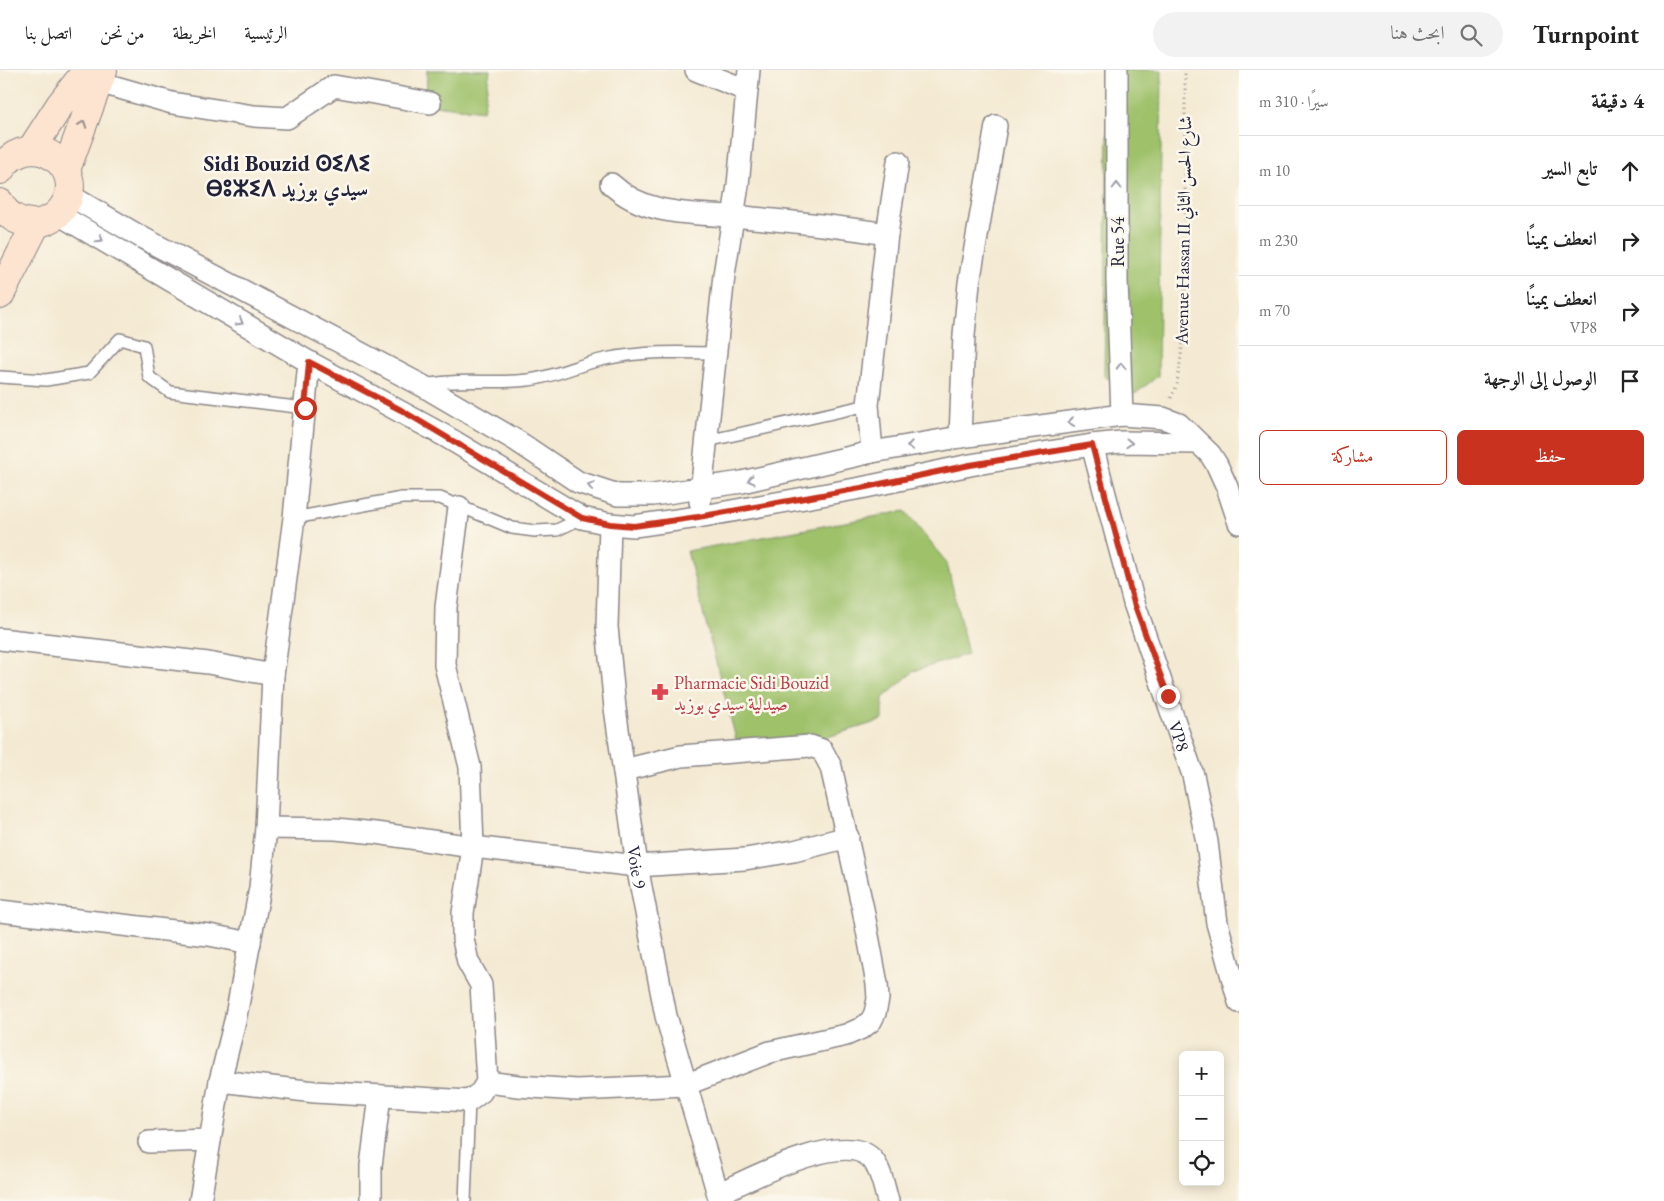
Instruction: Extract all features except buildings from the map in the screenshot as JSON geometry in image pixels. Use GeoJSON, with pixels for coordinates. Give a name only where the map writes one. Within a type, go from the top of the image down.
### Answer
{"type":"FeatureCollection","features":[{"type":"Feature","properties":{"kind":"street"},"geometry":{"type":"LineString","coordinates":[[696,70],[747,80],[734,216],[724,275],[703,488],[698,517]]}},
{"type":"Feature","properties":{"kind":"street","name":"Rue 54"},"geometry":{"type":"LineString","coordinates":[[1117,70],[1116,282],[1122,415]]}},
{"type":"Feature","properties":{"kind":"street"},"geometry":{"type":"LineString","coordinates":[[96,74],[172,103],[254,116],[287,118],[334,86],[430,102]]}},
{"type":"Feature","properties":{"kind":"street"},"geometry":{"type":"LineString","coordinates":[[31,150],[60,105],[96,74]]}},
{"type":"Feature","properties":{"kind":"street"},"geometry":{"type":"LineString","coordinates":[[0,295],[57,201],[96,74]]}},
{"type":"Feature","properties":{"kind":"street"},"geometry":{"type":"LineString","coordinates":[[960,437],[964,335],[969,283],[996,126]]}},
{"type":"Feature","properties":{"kind":"street"},"geometry":{"type":"LineString","coordinates":[[2,163],[17,153],[31,150],[51,155],[57,201],[309,362],[401,410],[582,518],[610,524],[634,526],[698,517],[861,488],[970,465],[1092,445],[1121,442],[1198,443]]}},
{"type":"Feature","properties":{"kind":"street"},"geometry":{"type":"LineString","coordinates":[[872,452],[868,405],[887,234],[898,162]]}},
{"type":"Feature","properties":{"kind":"street"},"geometry":{"type":"LineString","coordinates":[[611,184],[624,196],[664,210],[734,216],[887,234]]}},
{"type":"Feature","properties":{"kind":"street"},"geometry":{"type":"LineString","coordinates":[[1,211],[23,222],[57,201]]}},
{"type":"Feature","properties":{"kind":"street"},"geometry":{"type":"LineString","coordinates":[[57,201],[149,241],[423,386],[517,441],[578,482],[618,495],[653,495],[742,482],[872,452],[960,437],[1122,415],[1164,418],[1179,424],[1217,465],[1227,487],[1239,524]]}},
{"type":"Feature","properties":{"kind":"street"},"geometry":{"type":"LineString","coordinates":[[200,1201],[220,1081],[260,888],[266,828],[273,675],[294,518],[309,362]]}},
{"type":"Feature","properties":{"kind":"street"},"geometry":{"type":"LineString","coordinates":[[401,410],[423,386]]}},
{"type":"Feature","properties":{"kind":"street","name":"VP8"},"geometry":{"type":"LineString","coordinates":[[1092,445],[1134,603],[1193,775],[1207,842],[1217,923],[1239,1002]]}},
{"type":"Feature","properties":{"kind":"street"},"geometry":{"type":"LineString","coordinates":[[220,1081],[380,1096],[469,1100],[481,1092],[487,1082],[481,985],[468,962],[463,939],[463,914],[473,848],[470,767],[445,665],[446,607],[459,507]]}},
{"type":"Feature","properties":{"kind":"street","name":"Voie 9"},"geometry":{"type":"LineString","coordinates":[[610,524],[608,627],[615,708],[637,866],[666,1016],[719,1198]]}},
{"type":"Feature","properties":{"kind":"street"},"geometry":{"type":"LineString","coordinates":[[0,639],[208,663],[273,675]]}},
{"type":"Feature","properties":{"kind":"street"},"geometry":{"type":"LineString","coordinates":[[487,1082],[577,1090],[685,1085],[770,1052],[846,1035],[862,1028],[870,1021],[876,1006],[877,984],[848,837],[831,767],[822,750],[810,746],[681,756],[624,770]]}},
{"type":"Feature","properties":{"kind":"street"},"geometry":{"type":"LineString","coordinates":[[266,828],[336,829],[376,832],[473,848],[637,866],[745,859],[794,851],[848,837]]}},
{"type":"Feature","properties":{"kind":"street"},"geometry":{"type":"LineString","coordinates":[[0,911],[209,935],[250,943]]}},
{"type":"Feature","properties":{"kind":"street"},"geometry":{"type":"LineString","coordinates":[[371,1201],[371,1166],[380,1096]]}},
{"type":"Feature","properties":{"kind":"street"},"geometry":{"type":"LineString","coordinates":[[149,1142],[210,1140]]}},
{"type":"Feature","properties":{"kind":"street"},"geometry":{"type":"LineString","coordinates":[[719,1198],[795,1160],[830,1150],[846,1148],[859,1150],[871,1158],[876,1166],[888,1201]]}},
{"type":"Feature","properties":{"kind":"lane"},"geometry":{"type":"LineString","coordinates":[[0,377],[46,380],[89,373],[120,339],[144,346],[149,377],[170,392],[305,408]]}},
{"type":"Feature","properties":{"kind":"lane"},"geometry":{"type":"LineString","coordinates":[[423,386],[466,380],[526,380],[548,377],[604,359],[633,354],[662,352],[716,353]]}},
{"type":"Feature","properties":{"kind":"lane"},"geometry":{"type":"LineString","coordinates":[[707,441],[868,405]]}},
{"type":"Feature","properties":{"kind":"lane"},"geometry":{"type":"LineString","coordinates":[[294,518],[402,498],[440,498],[512,528],[535,531],[557,530],[582,518]]}},
{"type":"Feature","properties":{"kind":"lane"},"geometry":{"type":"LineString","coordinates":[[465,1201],[469,1100]]}},
{"type":"Feature","properties":{"kind":"path","name":"Avenue Hassan II شارع الحسن الثاني"},"geometry":{"type":"LineString","coordinates":[[1164,418],[1177,385],[1185,326],[1185,70]]}},
{"type":"Feature","properties":{"kind":"green space"},"geometry":{"type":"Polygon","coordinates":[[[427,70],[490,70],[483,111],[426,104],[427,70]]]}},
{"type":"Feature","properties":{"kind":"green space"},"geometry":{"type":"Polygon","coordinates":[[[1109,70],[1162,70],[1158,376],[1135,394],[1104,376],[1109,70]]]}},
{"type":"Feature","properties":{"kind":"green space"},"geometry":{"type":"Polygon","coordinates":[[[905,511],[947,563],[968,654],[914,671],[883,698],[883,720],[821,739],[737,743],[687,551],[905,511]]]}},
{"type":"Feature","properties":{"kind":"place","name":"Pharmacie Sidi Bouzid صيدلية سيدي بوزيد"},"geometry":{"type":"Point","coordinates":[660,692]}},
{"type":"Feature","properties":{"kind":"district","name":"Sidi Bouzid ⵙⵉⴷⵉ ⴱⵓⵣⵉⴷ سيدي بوزيد"},"geometry":{"type":"Point","coordinates":[287,176]}},
{"type":"Feature","properties":{"kind":"route"},"geometry":{"type":"LineString","coordinates":[[305,408],[309,362],[401,410],[582,518],[610,524],[634,526],[698,517],[861,488],[970,465],[1092,445],[1134,603],[1168,696]]}}]}
